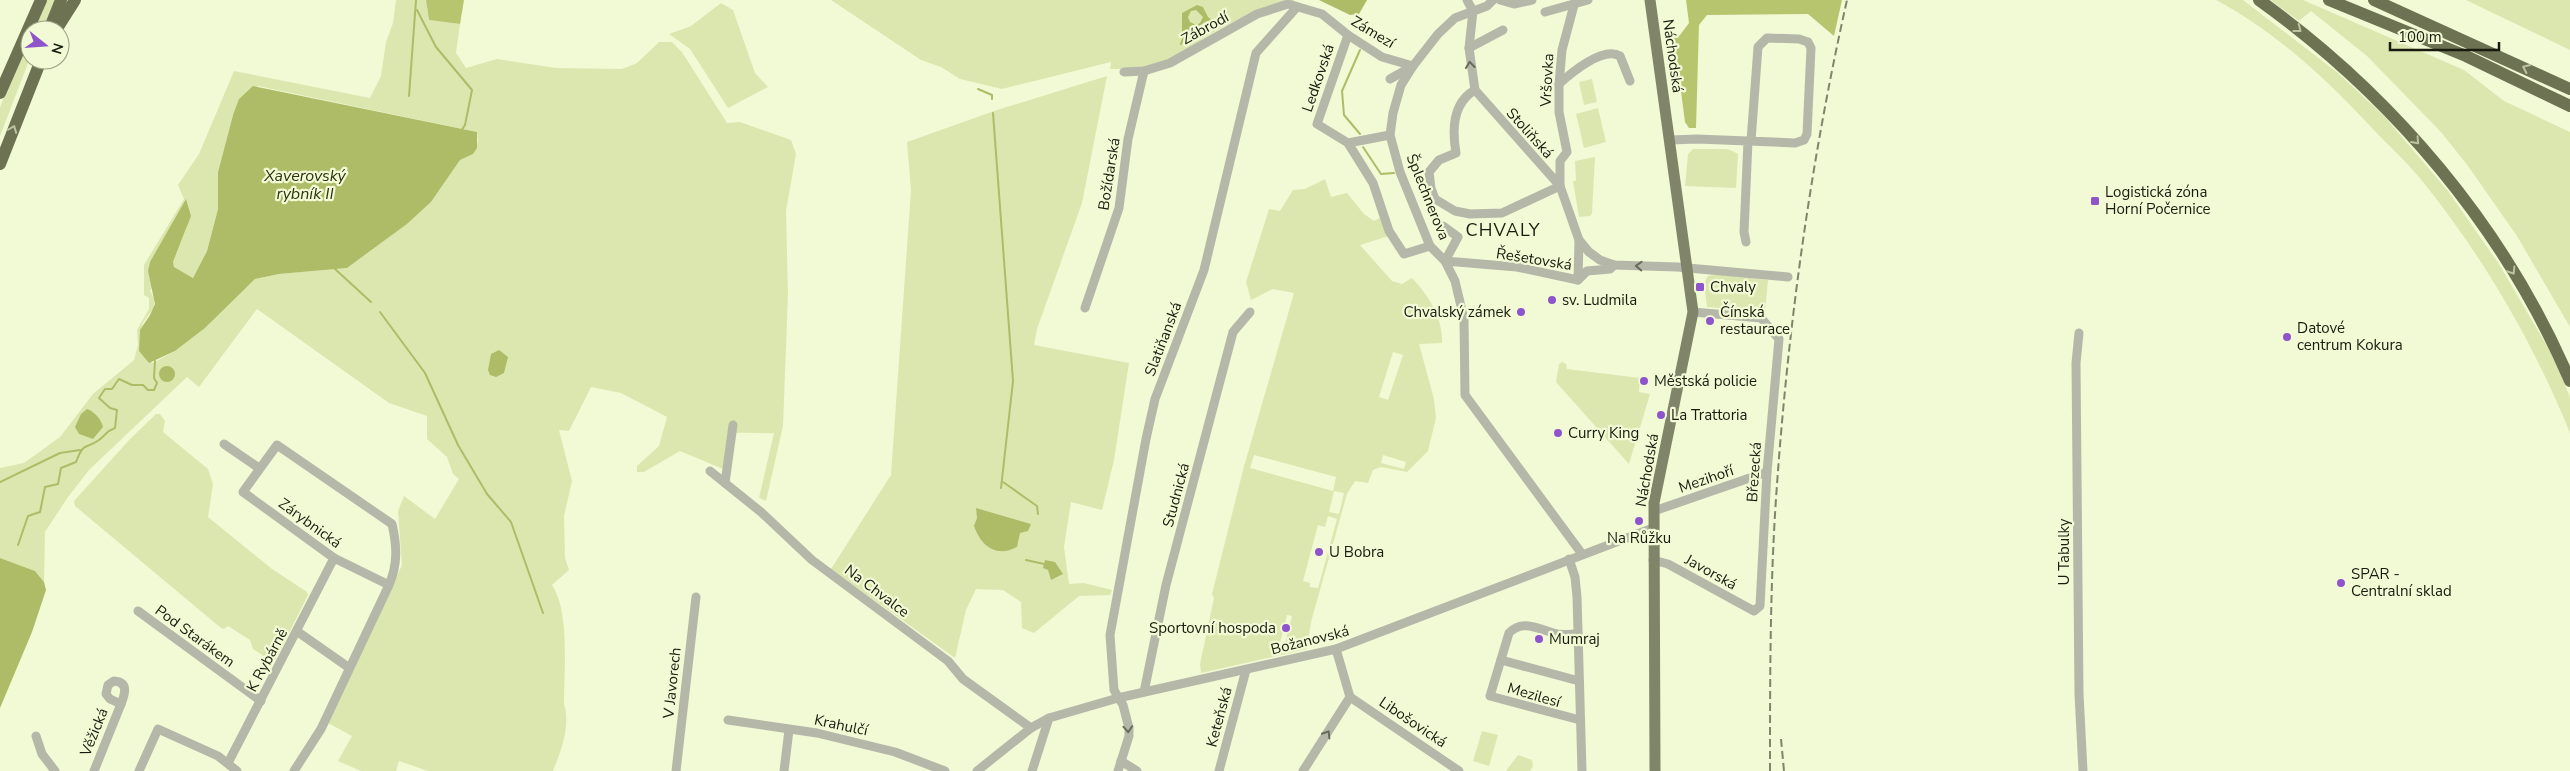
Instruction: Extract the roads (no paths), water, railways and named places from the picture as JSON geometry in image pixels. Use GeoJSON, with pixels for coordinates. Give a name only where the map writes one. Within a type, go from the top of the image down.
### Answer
{"type":"FeatureCollection","features":[{"type":"Feature","properties":{"kind":"highway"},"geometry":{"type":"LineString","coordinates":[[0,93],[34,0]]}},
{"type":"Feature","properties":{"kind":"highway"},"geometry":{"type":"LineString","coordinates":[[18,47],[41,0]]}},
{"type":"Feature","properties":{"kind":"highway"},"geometry":{"type":"LineString","coordinates":[[53,20],[61,0]]}},
{"type":"Feature","properties":{"kind":"highway"},"geometry":{"type":"LineString","coordinates":[[62,20],[75,0]]}},
{"type":"Feature","properties":{"kind":"highway"},"geometry":{"type":"LineString","coordinates":[[2259,0],[2344,68],[2385,108],[2442,170],[2490,237],[2523,289],[2570,381]]}},
{"type":"Feature","properties":{"kind":"highway"},"geometry":{"type":"LineString","coordinates":[[2329,0],[2466,56],[2570,106]]}},
{"type":"Feature","properties":{"kind":"highway"},"geometry":{"type":"LineString","coordinates":[[2374,0],[2570,88]]}},
{"type":"Feature","properties":{"kind":"highway"},"geometry":{"type":"LineString","coordinates":[[0,164],[35,70]]}},
{"type":"Feature","properties":{"kind":"main road","name":"Náchodská"},"geometry":{"type":"LineString","coordinates":[[1650,0],[1693,312],[1683,370],[1660,471],[1654,512],[1655,771]]}},
{"type":"Feature","properties":{"kind":"street"},"geometry":{"type":"LineString","coordinates":[[1467,0],[1473,11],[1469,48],[1475,90],[1462,101],[1454,118],[1456,153],[1439,160],[1429,172],[1431,188],[1435,199],[1456,211],[1470,214],[1502,212],[1560,186]]}},
{"type":"Feature","properties":{"kind":"street","name":"Šplechnerova"},"geometry":{"type":"LineString","coordinates":[[1493,0],[1487,6],[1455,18],[1438,34],[1413,66],[1401,85],[1393,113],[1390,135],[1400,172],[1430,246],[1445,261],[1455,280],[1464,318],[1465,395],[1582,554]]}},
{"type":"Feature","properties":{"kind":"street"},"geometry":{"type":"LineString","coordinates":[[1500,0],[1514,4],[1532,0]]}},
{"type":"Feature","properties":{"kind":"street"},"geometry":{"type":"LineString","coordinates":[[1545,12],[1588,0]]}},
{"type":"Feature","properties":{"kind":"street","name":"Zámezí"},"geometry":{"type":"LineString","coordinates":[[1297,3],[1322,14],[1382,57],[1413,66]]}},
{"type":"Feature","properties":{"kind":"street","name":"Zábrodí"},"geometry":{"type":"LineString","coordinates":[[1124,72],[1144,71],[1170,64],[1257,14],[1297,3]]}},
{"type":"Feature","properties":{"kind":"street","name":"Slatiňanská"},"geometry":{"type":"LineString","coordinates":[[1118,771],[1129,736],[1129,728],[1123,705],[1114,690],[1110,644],[1111,620],[1155,399],[1204,270],[1256,52],[1297,3]]}},
{"type":"Feature","properties":{"kind":"street","name":"Vršovka"},"geometry":{"type":"LineString","coordinates":[[1560,186],[1560,161],[1566,152],[1558,112],[1562,50],[1574,5]]}},
{"type":"Feature","properties":{"kind":"street"},"geometry":{"type":"LineString","coordinates":[[1469,48],[1503,30]]}},
{"type":"Feature","properties":{"kind":"street","name":"Ledkovská"},"geometry":{"type":"LineString","coordinates":[[1348,34],[1317,124],[1348,143],[1374,182],[1389,231],[1404,254],[1430,246]]}},
{"type":"Feature","properties":{"kind":"street"},"geometry":{"type":"LineString","coordinates":[[1670,140],[1697,139],[1750,141],[1795,143],[1804,140],[1807,134],[1811,48],[1808,42],[1799,39],[1767,38],[1758,47],[1750,141],[1744,232],[1746,242]]}},
{"type":"Feature","properties":{"kind":"street"},"geometry":{"type":"LineString","coordinates":[[1560,84],[1578,66],[1610,53],[1620,56],[1630,81]]}},
{"type":"Feature","properties":{"kind":"street"},"geometry":{"type":"LineString","coordinates":[[1390,79],[1413,66]]}},
{"type":"Feature","properties":{"kind":"street","name":"Božídarská"},"geometry":{"type":"LineString","coordinates":[[1085,308],[1119,208],[1128,139],[1144,71]]}},
{"type":"Feature","properties":{"kind":"street","name":"Stoliňská"},"geometry":{"type":"LineString","coordinates":[[1475,90],[1560,186],[1579,240],[1600,260],[1614,265],[1688,268],[1788,277]]}},
{"type":"Feature","properties":{"kind":"street"},"geometry":{"type":"LineString","coordinates":[[1348,143],[1390,135]]}},
{"type":"Feature","properties":{"kind":"street"},"geometry":{"type":"LineString","coordinates":[[1443,226],[1458,237],[1445,261]]}},
{"type":"Feature","properties":{"kind":"street","name":"Řešetovská"},"geometry":{"type":"LineString","coordinates":[[1445,261],[1518,268],[1578,280],[1579,240]]}},
{"type":"Feature","properties":{"kind":"street","name":"Stoliňská"},"geometry":{"type":"LineString","coordinates":[[1578,280],[1586,271],[1610,269],[1614,265]]}},
{"type":"Feature","properties":{"kind":"street","name":"Studnická"},"geometry":{"type":"LineString","coordinates":[[1144,692],[1166,585],[1233,332],[1250,312]]}},
{"type":"Feature","properties":{"kind":"street","name":"Březecká"},"geometry":{"type":"LineString","coordinates":[[1693,312],[1761,318],[1779,339],[1767,472],[1760,606],[1754,611]]}},
{"type":"Feature","properties":{"kind":"street","name":"U Tabulky"},"geometry":{"type":"LineString","coordinates":[[2079,333],[2076,363],[2079,694],[2083,771]]}},
{"type":"Feature","properties":{"kind":"street"},"geometry":{"type":"LineString","coordinates":[[725,483],[733,425]]}},
{"type":"Feature","properties":{"kind":"street"},"geometry":{"type":"LineString","coordinates":[[224,444],[259,468],[277,445],[392,524],[396,541],[396,567],[389,585],[348,667],[321,729],[294,771]]}},
{"type":"Feature","properties":{"kind":"street","name":"Zárybnická"},"geometry":{"type":"LineString","coordinates":[[259,468],[243,492],[334,558],[389,585]]}},
{"type":"Feature","properties":{"kind":"street","name":"Na Chvalce"},"geometry":{"type":"LineString","coordinates":[[710,471],[761,512],[812,560],[948,661],[963,679],[1031,728]]}},
{"type":"Feature","properties":{"kind":"street","name":"Mezihoří"},"geometry":{"type":"LineString","coordinates":[[1654,512],[1767,472]]}},
{"type":"Feature","properties":{"kind":"street","name":"Božanovská"},"geometry":{"type":"LineString","coordinates":[[977,771],[1031,728],[1049,718],[1118,698],[1336,649],[1377,636],[1569,559],[1653,528]]}},
{"type":"Feature","properties":{"kind":"street","name":"K Rybárně"},"geometry":{"type":"LineString","coordinates":[[228,763],[298,632],[334,558]]}},
{"type":"Feature","properties":{"kind":"street","name":"Mezilesí"},"geometry":{"type":"LineString","coordinates":[[1569,559],[1575,577],[1582,771]]}},
{"type":"Feature","properties":{"kind":"street","name":"Javorská"},"geometry":{"type":"LineString","coordinates":[[1653,560],[1668,564],[1754,611]]}},
{"type":"Feature","properties":{"kind":"street","name":"V Javorech"},"geometry":{"type":"LineString","coordinates":[[676,771],[696,597]]}},
{"type":"Feature","properties":{"kind":"street","name":"Pod Starákem"},"geometry":{"type":"LineString","coordinates":[[138,611],[261,701]]}},
{"type":"Feature","properties":{"kind":"street","name":"Mezilesí"},"geometry":{"type":"LineString","coordinates":[[1578,634],[1558,634],[1524,624],[1514,627],[1509,633],[1490,696],[1580,720]]}},
{"type":"Feature","properties":{"kind":"street"},"geometry":{"type":"LineString","coordinates":[[298,632],[348,667]]}},
{"type":"Feature","properties":{"kind":"street"},"geometry":{"type":"LineString","coordinates":[[1304,771],[1350,697],[1336,649]]}},
{"type":"Feature","properties":{"kind":"street","name":"Mezilesí"},"geometry":{"type":"LineString","coordinates":[[1501,660],[1579,681]]}},
{"type":"Feature","properties":{"kind":"street","name":"Keteňská"},"geometry":{"type":"LineString","coordinates":[[1219,771],[1246,670]]}},
{"type":"Feature","properties":{"kind":"street","name":"Libošovická"},"geometry":{"type":"LineString","coordinates":[[1350,697],[1459,771]]}},
{"type":"Feature","properties":{"kind":"street","name":"Věžická"},"geometry":{"type":"LineString","coordinates":[[94,771],[121,704]]}},
{"type":"Feature","properties":{"kind":"street"},"geometry":{"type":"LineString","coordinates":[[1032,771],[1049,718]]}},
{"type":"Feature","properties":{"kind":"street","name":"Krahulčí"},"geometry":{"type":"LineString","coordinates":[[728,720],[817,733],[896,752],[945,771]]}},
{"type":"Feature","properties":{"kind":"street"},"geometry":{"type":"LineString","coordinates":[[139,771],[158,729],[211,752],[237,771]]}},
{"type":"Feature","properties":{"kind":"street"},"geometry":{"type":"LineString","coordinates":[[784,771],[789,730]]}},
{"type":"Feature","properties":{"kind":"street"},"geometry":{"type":"LineString","coordinates":[[36,736],[42,754],[55,771]]}},
{"type":"Feature","properties":{"kind":"street"},"geometry":{"type":"LineString","coordinates":[[1121,761],[1137,771]]}},
{"type":"Feature","properties":{"kind":"water"},"geometry":{"type":"Polygon","coordinates":[[[1319,0],[1367,0],[1359,14],[1350,15],[1319,0]]]}},
{"type":"Feature","properties":{"kind":"water"},"geometry":{"type":"Polygon","coordinates":[[[1197,5],[1203,7],[1208,17],[1212,20],[1205,22],[1186,35],[1182,33],[1182,13],[1197,5]],[[1196,10],[1191,11],[1188,17],[1190,22],[1196,25],[1200,23],[1203,17],[1196,10]]]}},
{"type":"Feature","properties":{"kind":"water","name":"Xaverovský rybník II"},"geometry":{"type":"Polygon","coordinates":[[[253,86],[477,132],[477,148],[473,154],[460,160],[431,202],[407,224],[347,268],[279,274],[255,279],[205,328],[175,351],[149,363],[139,351],[140,330],[155,304],[148,271],[150,262],[186,199],[191,216],[173,262],[174,267],[193,278],[207,251],[218,209],[218,172],[233,115],[239,99],[253,86]]]}},
{"type":"Feature","properties":{"kind":"water"},"geometry":{"type":"Polygon","coordinates":[[[499,350],[508,357],[504,373],[496,377],[490,375],[488,370],[491,354],[499,350]]]}},
{"type":"Feature","properties":{"kind":"water"},"geometry":{"type":"Polygon","coordinates":[[[164,366],[170,366],[175,371],[173,380],[164,382],[159,377],[159,371],[164,366]]]}},
{"type":"Feature","properties":{"kind":"water"},"geometry":{"type":"Polygon","coordinates":[[[87,409],[97,416],[103,427],[93,439],[79,434],[75,427],[81,414],[87,409]]]}},
{"type":"Feature","properties":{"kind":"water"},"geometry":{"type":"Polygon","coordinates":[[[976,508],[1031,524],[1028,531],[1020,533],[1017,547],[1002,551],[996,550],[985,544],[977,533],[974,526],[977,518],[976,508]]]}},
{"type":"Feature","properties":{"kind":"water"},"geometry":{"type":"Polygon","coordinates":[[[0,558],[35,571],[44,582],[46,590],[32,632],[0,708],[0,558]]]}},
{"type":"Feature","properties":{"kind":"water"},"geometry":{"type":"Polygon","coordinates":[[[1045,560],[1055,562],[1063,574],[1051,580],[1048,570],[1043,568],[1045,560]]]}},
{"type":"Feature","properties":{"kind":"waterway"},"geometry":{"type":"LineString","coordinates":[[409,96],[416,0]]}},
{"type":"Feature","properties":{"kind":"waterway"},"geometry":{"type":"LineString","coordinates":[[417,10],[436,47],[472,90],[465,125],[461,131]]}},
{"type":"Feature","properties":{"kind":"waterway"},"geometry":{"type":"LineString","coordinates":[[1211,21],[1219,25]]}},
{"type":"Feature","properties":{"kind":"waterway"},"geometry":{"type":"LineString","coordinates":[[1181,44],[1185,34]]}},
{"type":"Feature","properties":{"kind":"waterway"},"geometry":{"type":"LineString","coordinates":[[1360,50],[1342,91],[1344,115],[1360,134]]}},
{"type":"Feature","properties":{"kind":"waterway"},"geometry":{"type":"LineString","coordinates":[[978,89],[992,95],[992,99]]}},
{"type":"Feature","properties":{"kind":"waterway"},"geometry":{"type":"LineString","coordinates":[[993,113],[1013,381],[1001,488]]}},
{"type":"Feature","properties":{"kind":"waterway"},"geometry":{"type":"LineString","coordinates":[[1363,147],[1381,174],[1394,173]]}},
{"type":"Feature","properties":{"kind":"waterway"},"geometry":{"type":"LineString","coordinates":[[335,269],[371,302]]}},
{"type":"Feature","properties":{"kind":"waterway"},"geometry":{"type":"LineString","coordinates":[[380,312],[425,373],[458,445],[487,494],[511,522],[543,613]]}},
{"type":"Feature","properties":{"kind":"waterway"},"geometry":{"type":"LineString","coordinates":[[18,545],[28,516],[40,512],[45,487],[58,484],[61,468],[76,462],[83,448],[99,440],[115,428],[117,410],[110,408],[99,398],[105,389],[112,389],[119,379],[132,385],[143,385],[148,390],[154,390],[157,383],[154,378],[155,361]]}},
{"type":"Feature","properties":{"kind":"waterway"},"geometry":{"type":"LineString","coordinates":[[0,482],[60,453],[80,450]]}},
{"type":"Feature","properties":{"kind":"waterway"},"geometry":{"type":"LineString","coordinates":[[1003,482],[1037,506],[1038,514]]}},
{"type":"Feature","properties":{"kind":"waterway"},"geometry":{"type":"LineString","coordinates":[[1026,560],[1044,564]]}},
{"type":"Feature","properties":{"kind":"railway"},"geometry":{"type":"LineString","coordinates":[[1770,771],[1773,546],[1786,384],[1810,191],[1833,64],[1847,0]]}},
{"type":"Feature","properties":{"kind":"railway"},"geometry":{"type":"LineString","coordinates":[[1781,739],[1784,771]]}},
{"type":"Feature","properties":{"kind":"place","name":"Logistická zóna Horní Počernice"},"geometry":{"type":"Point","coordinates":[2095,201]}},
{"type":"Feature","properties":{"kind":"place","name":"Chvaly"},"geometry":{"type":"Point","coordinates":[1700,287]}},
{"type":"Feature","properties":{"kind":"place","name":"sv. Ludmila"},"geometry":{"type":"Point","coordinates":[1552,300]}},
{"type":"Feature","properties":{"kind":"place","name":"Chvalský zámek"},"geometry":{"type":"Point","coordinates":[1521,312]}},
{"type":"Feature","properties":{"kind":"place","name":"Čínská restaurace"},"geometry":{"type":"Point","coordinates":[1710,321]}},
{"type":"Feature","properties":{"kind":"place","name":"Datové centrum Kokura"},"geometry":{"type":"Point","coordinates":[2287,337]}},
{"type":"Feature","properties":{"kind":"place","name":"Městská policie"},"geometry":{"type":"Point","coordinates":[1644,381]}},
{"type":"Feature","properties":{"kind":"place","name":"La Trattoria"},"geometry":{"type":"Point","coordinates":[1661,415]}},
{"type":"Feature","properties":{"kind":"place","name":"Curry King"},"geometry":{"type":"Point","coordinates":[1558,433]}},
{"type":"Feature","properties":{"kind":"place","name":"Na Růžku"},"geometry":{"type":"Point","coordinates":[1639,521]}},
{"type":"Feature","properties":{"kind":"place","name":"U Bobra"},"geometry":{"type":"Point","coordinates":[1319,552]}},
{"type":"Feature","properties":{"kind":"place","name":"SPAR - Centralní sklad"},"geometry":{"type":"Point","coordinates":[2341,583]}},
{"type":"Feature","properties":{"kind":"place","name":"Sportovní hospoda"},"geometry":{"type":"Point","coordinates":[1286,628]}},
{"type":"Feature","properties":{"kind":"place","name":"Mumraj"},"geometry":{"type":"Point","coordinates":[1539,639]}},
{"type":"Feature","properties":{"kind":"district","name":"CHVALY"},"geometry":{"type":"Point","coordinates":[1503,230]}}]}
